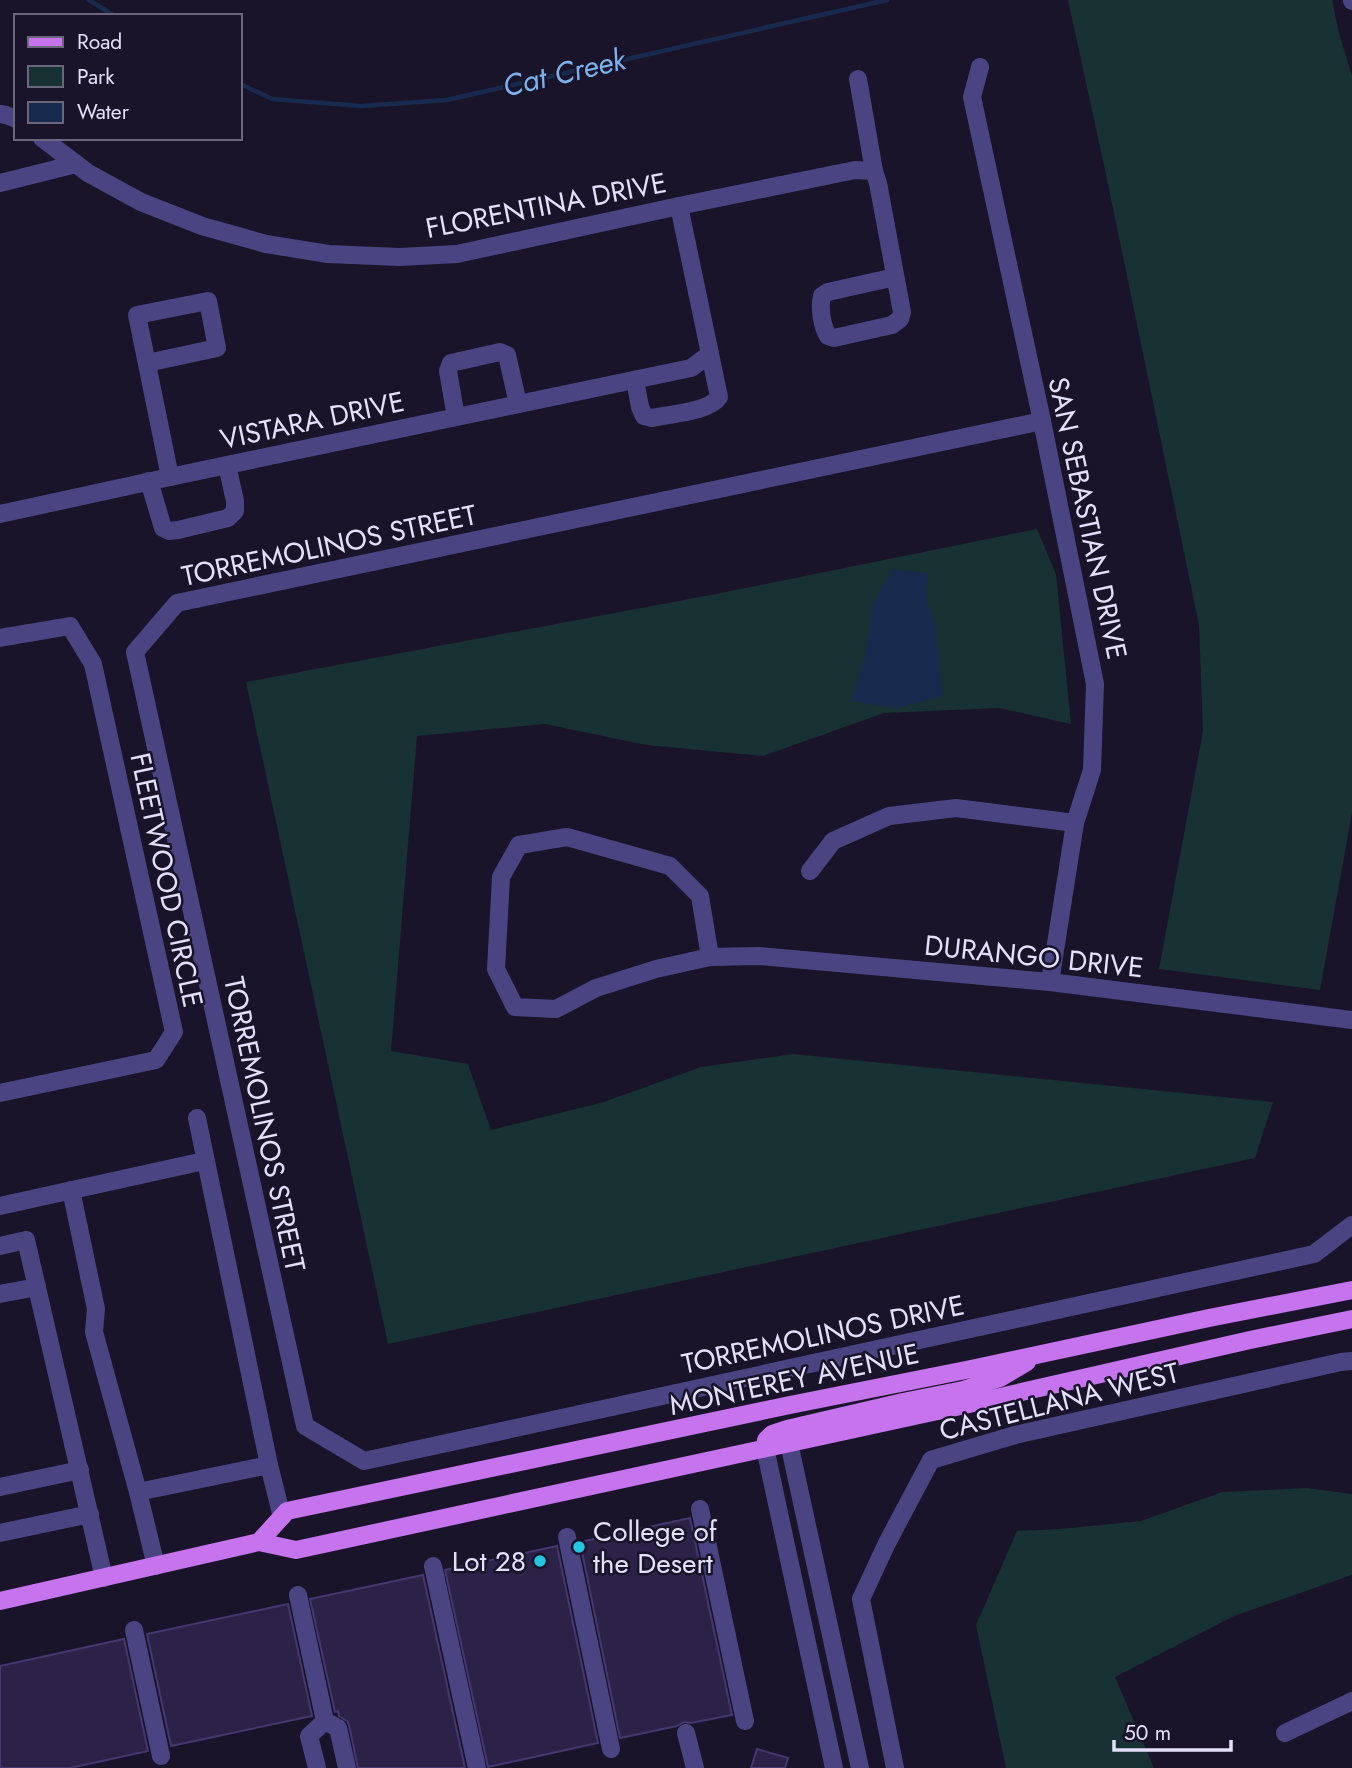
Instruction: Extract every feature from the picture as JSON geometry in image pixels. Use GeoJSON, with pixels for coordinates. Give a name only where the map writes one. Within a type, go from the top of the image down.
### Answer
{"type":"FeatureCollection","features":[{"type":"Feature","properties":{"kind":"main road","name":"MONTEREY AVENUE"},"geometry":{"type":"LineString","coordinates":[[259,1542],[287,1511],[1352,1290]]}},
{"type":"Feature","properties":{"kind":"main road"},"geometry":{"type":"LineString","coordinates":[[0,1601],[259,1542],[296,1550],[1352,1319]]}},
{"type":"Feature","properties":{"kind":"main road"},"geometry":{"type":"LineString","coordinates":[[765,1448],[765,1440],[772,1434],[963,1390],[1000,1378],[1040,1354]]}},
{"type":"Feature","properties":{"kind":"street","name":"SAN SEBASTIAN DRIVE"},"geometry":{"type":"LineString","coordinates":[[980,66],[972,97],[1095,684],[1093,770],[1075,823],[1050,982]]}},
{"type":"Feature","properties":{"kind":"street"},"geometry":{"type":"LineString","coordinates":[[858,79],[902,312],[900,319],[892,325],[834,338],[828,336],[820,303],[822,296],[828,292],[895,277]]}},
{"type":"Feature","properties":{"kind":"street","name":"FLORENTINA DRIVE"},"geometry":{"type":"LineString","coordinates":[[45,140],[88,173],[141,202],[202,226],[266,244],[328,254],[399,257],[457,254],[855,170],[874,171]]}},
{"type":"Feature","properties":{"kind":"street"},"geometry":{"type":"LineString","coordinates":[[0,183],[76,164]]}},
{"type":"Feature","properties":{"kind":"street"},"geometry":{"type":"LineString","coordinates":[[635,380],[644,416],[652,418],[704,408],[716,402],[719,397],[679,206]]}},
{"type":"Feature","properties":{"kind":"street"},"geometry":{"type":"LineString","coordinates":[[147,363],[218,348],[208,301],[137,315],[170,477]]}},
{"type":"Feature","properties":{"kind":"street"},"geometry":{"type":"LineString","coordinates":[[456,417],[448,371],[451,363],[500,352],[507,355],[518,404]]}},
{"type":"Feature","properties":{"kind":"street","name":"VISTARA DRIVE"},"geometry":{"type":"LineString","coordinates":[[0,514],[691,368],[710,354]]}},
{"type":"Feature","properties":{"kind":"street","name":"TORREMOLINOS STREET"},"geometry":{"type":"LineString","coordinates":[[305,1426],[135,652],[177,603],[1042,421]]}},
{"type":"Feature","properties":{"kind":"street"},"geometry":{"type":"LineString","coordinates":[[149,481],[163,528],[169,531],[178,530],[228,518],[235,511],[227,465]]}},
{"type":"Feature","properties":{"kind":"street","name":"FLEETWOOD CIRCLE"},"geometry":{"type":"LineString","coordinates":[[0,638],[70,625],[93,664],[174,1032],[156,1060],[0,1093]]}},
{"type":"Feature","properties":{"kind":"street"},"geometry":{"type":"LineString","coordinates":[[810,871],[833,841],[889,816],[956,808],[1075,823]]}},
{"type":"Feature","properties":{"kind":"street","name":"DURANGO DRIVE"},"geometry":{"type":"LineString","coordinates":[[710,957],[700,896],[670,866],[567,837],[519,845],[501,877],[496,969],[515,1007],[556,1009],[596,988],[656,969],[710,957],[760,956],[1050,982],[1352,1020]]}},
{"type":"Feature","properties":{"kind":"street"},"geometry":{"type":"LineString","coordinates":[[197,1118],[204,1161],[282,1517]]}},
{"type":"Feature","properties":{"kind":"street"},"geometry":{"type":"LineString","coordinates":[[0,1206],[204,1161]]}},
{"type":"Feature","properties":{"kind":"street"},"geometry":{"type":"LineString","coordinates":[[71,1190],[96,1309],[94,1332],[156,1566]]}},
{"type":"Feature","properties":{"kind":"street","name":"TORREMOLINOS DRIVE"},"geometry":{"type":"LineString","coordinates":[[305,1426],[364,1461],[1314,1254],[1352,1225]]}},
{"type":"Feature","properties":{"kind":"street"},"geometry":{"type":"LineString","coordinates":[[0,1245],[26,1240],[104,1578]]}},
{"type":"Feature","properties":{"kind":"street"},"geometry":{"type":"LineString","coordinates":[[0,1294],[37,1287]]}},
{"type":"Feature","properties":{"kind":"street","name":"CASTELLANA WEST"},"geometry":{"type":"LineString","coordinates":[[895,1768],[861,1599],[931,1460],[1016,1435],[1341,1362],[1352,1362]]}},
{"type":"Feature","properties":{"kind":"street"},"geometry":{"type":"LineString","coordinates":[[789,1443],[860,1768]]}},
{"type":"Feature","properties":{"kind":"street"},"geometry":{"type":"LineString","coordinates":[[765,1448],[835,1768]]}},
{"type":"Feature","properties":{"kind":"street"},"geometry":{"type":"LineString","coordinates":[[138,1492],[269,1465]]}},
{"type":"Feature","properties":{"kind":"street"},"geometry":{"type":"LineString","coordinates":[[0,1487],[80,1470]]}},
{"type":"Feature","properties":{"kind":"street"},"geometry":{"type":"LineString","coordinates":[[700,1509],[745,1721]]}},
{"type":"Feature","properties":{"kind":"street"},"geometry":{"type":"LineString","coordinates":[[0,1533],[90,1514]]}},
{"type":"Feature","properties":{"kind":"street"},"geometry":{"type":"LineString","coordinates":[[567,1537],[611,1749]]}},
{"type":"Feature","properties":{"kind":"street"},"geometry":{"type":"LineString","coordinates":[[433,1566],[477,1768]]}},
{"type":"Feature","properties":{"kind":"street"},"geometry":{"type":"LineString","coordinates":[[298,1595],[324,1721]]}},
{"type":"Feature","properties":{"kind":"street"},"geometry":{"type":"LineString","coordinates":[[134,1630],[161,1756]]}},
{"type":"Feature","properties":{"kind":"street"},"geometry":{"type":"LineString","coordinates":[[1285,1733],[1352,1701]]}},
{"type":"Feature","properties":{"kind":"street"},"geometry":{"type":"LineString","coordinates":[[317,1768],[309,1736],[324,1721]]}},
{"type":"Feature","properties":{"kind":"street"},"geometry":{"type":"LineString","coordinates":[[324,1721],[338,1728],[347,1768]]}},
{"type":"Feature","properties":{"kind":"street"},"geometry":{"type":"LineString","coordinates":[[686,1733],[695,1768]]}},
{"type":"Feature","properties":{"kind":"green space"},"geometry":{"type":"Polygon","coordinates":[[[1068,0],[1332,0],[1352,76],[1352,813],[1320,990],[1159,969],[1203,731],[1199,625],[1068,0]]]}},
{"type":"Feature","properties":{"kind":"green space"},"geometry":{"type":"Polygon","coordinates":[[[1037,529],[1056,574],[1071,724],[999,708],[884,713],[763,756],[646,745],[545,724],[417,736],[391,1051],[468,1064],[491,1130],[604,1102],[701,1067],[793,1054],[1273,1102],[1255,1158],[388,1344],[246,682],[721,593],[1037,529]]]}},
{"type":"Feature","properties":{"kind":"green space"},"geometry":{"type":"Polygon","coordinates":[[[1307,1488],[1352,1494],[1352,1575],[1234,1616],[1115,1677],[1154,1768],[1006,1768],[976,1625],[1017,1531],[1141,1521],[1222,1492],[1307,1488]]]}},
{"type":"Feature","properties":{"kind":"water"},"geometry":{"type":"Polygon","coordinates":[[[893,569],[928,573],[926,600],[936,624],[942,696],[897,708],[851,701],[866,653],[872,604],[893,569]]]}},
{"type":"Feature","properties":{"kind":"building"},"geometry":{"type":"Polygon","coordinates":[[[690,1518],[732,1715],[684,1722],[677,1726],[620,1738],[580,1542],[690,1518]]]}},
{"type":"Feature","properties":{"kind":"building"},"geometry":{"type":"Polygon","coordinates":[[[557,1546],[598,1743],[488,1767],[445,1570],[557,1546]]]}},
{"type":"Feature","properties":{"kind":"building"},"geometry":{"type":"Polygon","coordinates":[[[423,1575],[465,1768],[358,1768],[349,1725],[339,1716],[338,1711],[335,1712],[310,1599],[423,1575]]]}},
{"type":"Feature","properties":{"kind":"building"},"geometry":{"type":"Polygon","coordinates":[[[288,1604],[312,1716],[171,1746],[147,1634],[288,1604]]]}},
{"type":"Feature","properties":{"kind":"building"},"geometry":{"type":"Polygon","coordinates":[[[124,1639],[148,1751],[70,1768],[0,1768],[0,1666],[124,1639]]]}},
{"type":"Feature","properties":{"kind":"building"},"geometry":{"type":"Polygon","coordinates":[[[757,1749],[788,1758],[785,1768],[751,1768],[757,1749]]]}},
{"type":"Feature","properties":{"kind":"waterway","name":"Cat Creek"},"geometry":{"type":"LineString","coordinates":[[89,0],[112,14]]}},
{"type":"Feature","properties":{"kind":"waterway","name":"Cat Creek"},"geometry":{"type":"LineString","coordinates":[[242,85],[272,99],[361,106],[447,100],[887,0]]}},
{"type":"Feature","properties":{"kind":"place","name":"College of the Desert"},"geometry":{"type":"Point","coordinates":[579,1547]}},
{"type":"Feature","properties":{"kind":"place","name":"Lot 28"},"geometry":{"type":"Point","coordinates":[540,1561]}}]}
